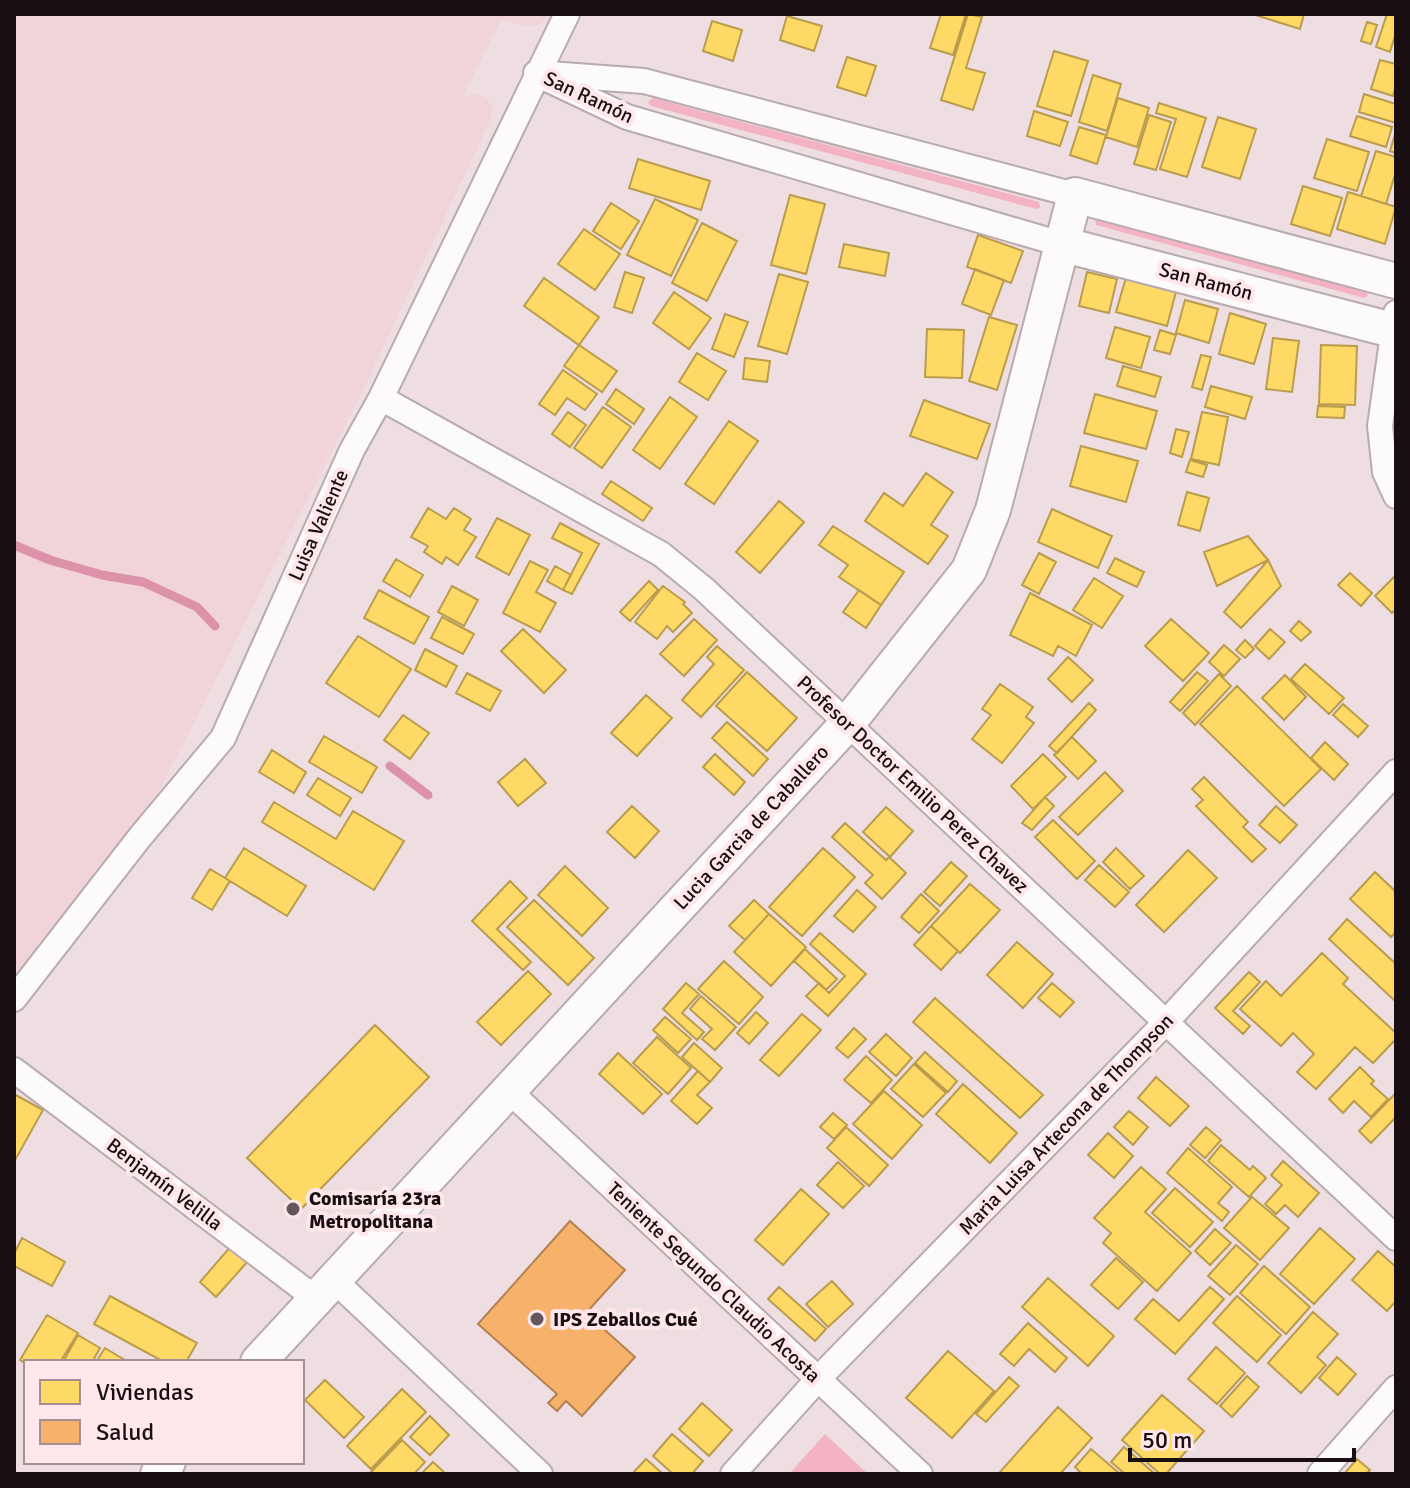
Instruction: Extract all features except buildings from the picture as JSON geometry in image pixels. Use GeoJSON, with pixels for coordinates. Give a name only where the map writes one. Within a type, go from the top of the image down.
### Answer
{"type":"FeatureCollection","features":[{"type":"Feature","properties":{"kind":"street","name":"Luisa Valiente"},"geometry":{"type":"LineString","coordinates":[[14,999],[140,837],[223,738],[352,450],[381,398],[567,14]]}},
{"type":"Feature","properties":{"kind":"street","name":"San Ramón"},"geometry":{"type":"LineString","coordinates":[[536,73],[644,81],[1396,281]]}},
{"type":"Feature","properties":{"kind":"street","name":"San Ramón"},"geometry":{"type":"LineString","coordinates":[[536,73],[627,117],[1061,244],[1395,325]]}},
{"type":"Feature","properties":{"kind":"street","name":"Lucia Garcia de Caballero"},"geometry":{"type":"LineString","coordinates":[[260,1360],[848,723],[969,570],[993,510],[1075,195]]}},
{"type":"Feature","properties":{"kind":"street"},"geometry":{"type":"LineString","coordinates":[[1395,325],[1380,426],[1385,472],[1396,496]]}},
{"type":"Feature","properties":{"kind":"street","name":"Profesor Doctor Emilio Perez Chavez"},"geometry":{"type":"LineString","coordinates":[[381,398],[661,554],[704,589],[1396,1238]]}},
{"type":"Feature","properties":{"kind":"street","name":"Maria Luisa Artecona de Thompson"},"geometry":{"type":"LineString","coordinates":[[733,1474],[818,1379],[1167,1021],[1396,772]]}},
{"type":"Feature","properties":{"kind":"street","name":"Benjamín Velilla"},"geometry":{"type":"LineString","coordinates":[[14,1070],[325,1289],[540,1474]]}},
{"type":"Feature","properties":{"kind":"street","name":"Teniente Segundo Claudio Acosta"},"geometry":{"type":"LineString","coordinates":[[508,1090],[920,1474]]}},
{"type":"Feature","properties":{"kind":"street"},"geometry":{"type":"LineString","coordinates":[[1320,1474],[1396,1388]]}},
{"type":"Feature","properties":{"kind":"shaded area"},"geometry":{"type":"Polygon","coordinates":[[[14,14],[552,14],[540,24],[528,26],[501,20],[463,96],[478,94],[487,98],[492,108],[491,119],[363,390],[185,741],[150,807],[14,980],[14,14]]]}},
{"type":"Feature","properties":{"kind":"shaded area"},"geometry":{"type":"Polygon","coordinates":[[[653,98],[1039,202],[1040,208],[651,106],[648,102],[653,98]]]}},
{"type":"Feature","properties":{"kind":"shaded area"},"geometry":{"type":"Polygon","coordinates":[[[1098,218],[1366,290],[1368,296],[1364,298],[1096,225],[1098,218]]]}},
{"type":"Feature","properties":{"kind":"shaded area"},"geometry":{"type":"Polygon","coordinates":[[[825,1434],[868,1474],[789,1474],[825,1434]]]}},
{"type":"Feature","properties":{"kind":"waterway"},"geometry":{"type":"LineString","coordinates":[[14,545],[50,560],[102,575],[143,582],[197,607],[215,626]]}},
{"type":"Feature","properties":{"kind":"waterway"},"geometry":{"type":"LineString","coordinates":[[390,766],[428,795]]}},
{"type":"Feature","properties":{"kind":"place","name":"Comisaría 23ra Metropolitana"},"geometry":{"type":"Point","coordinates":[293,1209]}},
{"type":"Feature","properties":{"kind":"place","name":"IPS Zeballos Cué"},"geometry":{"type":"Point","coordinates":[537,1319]}}]}
